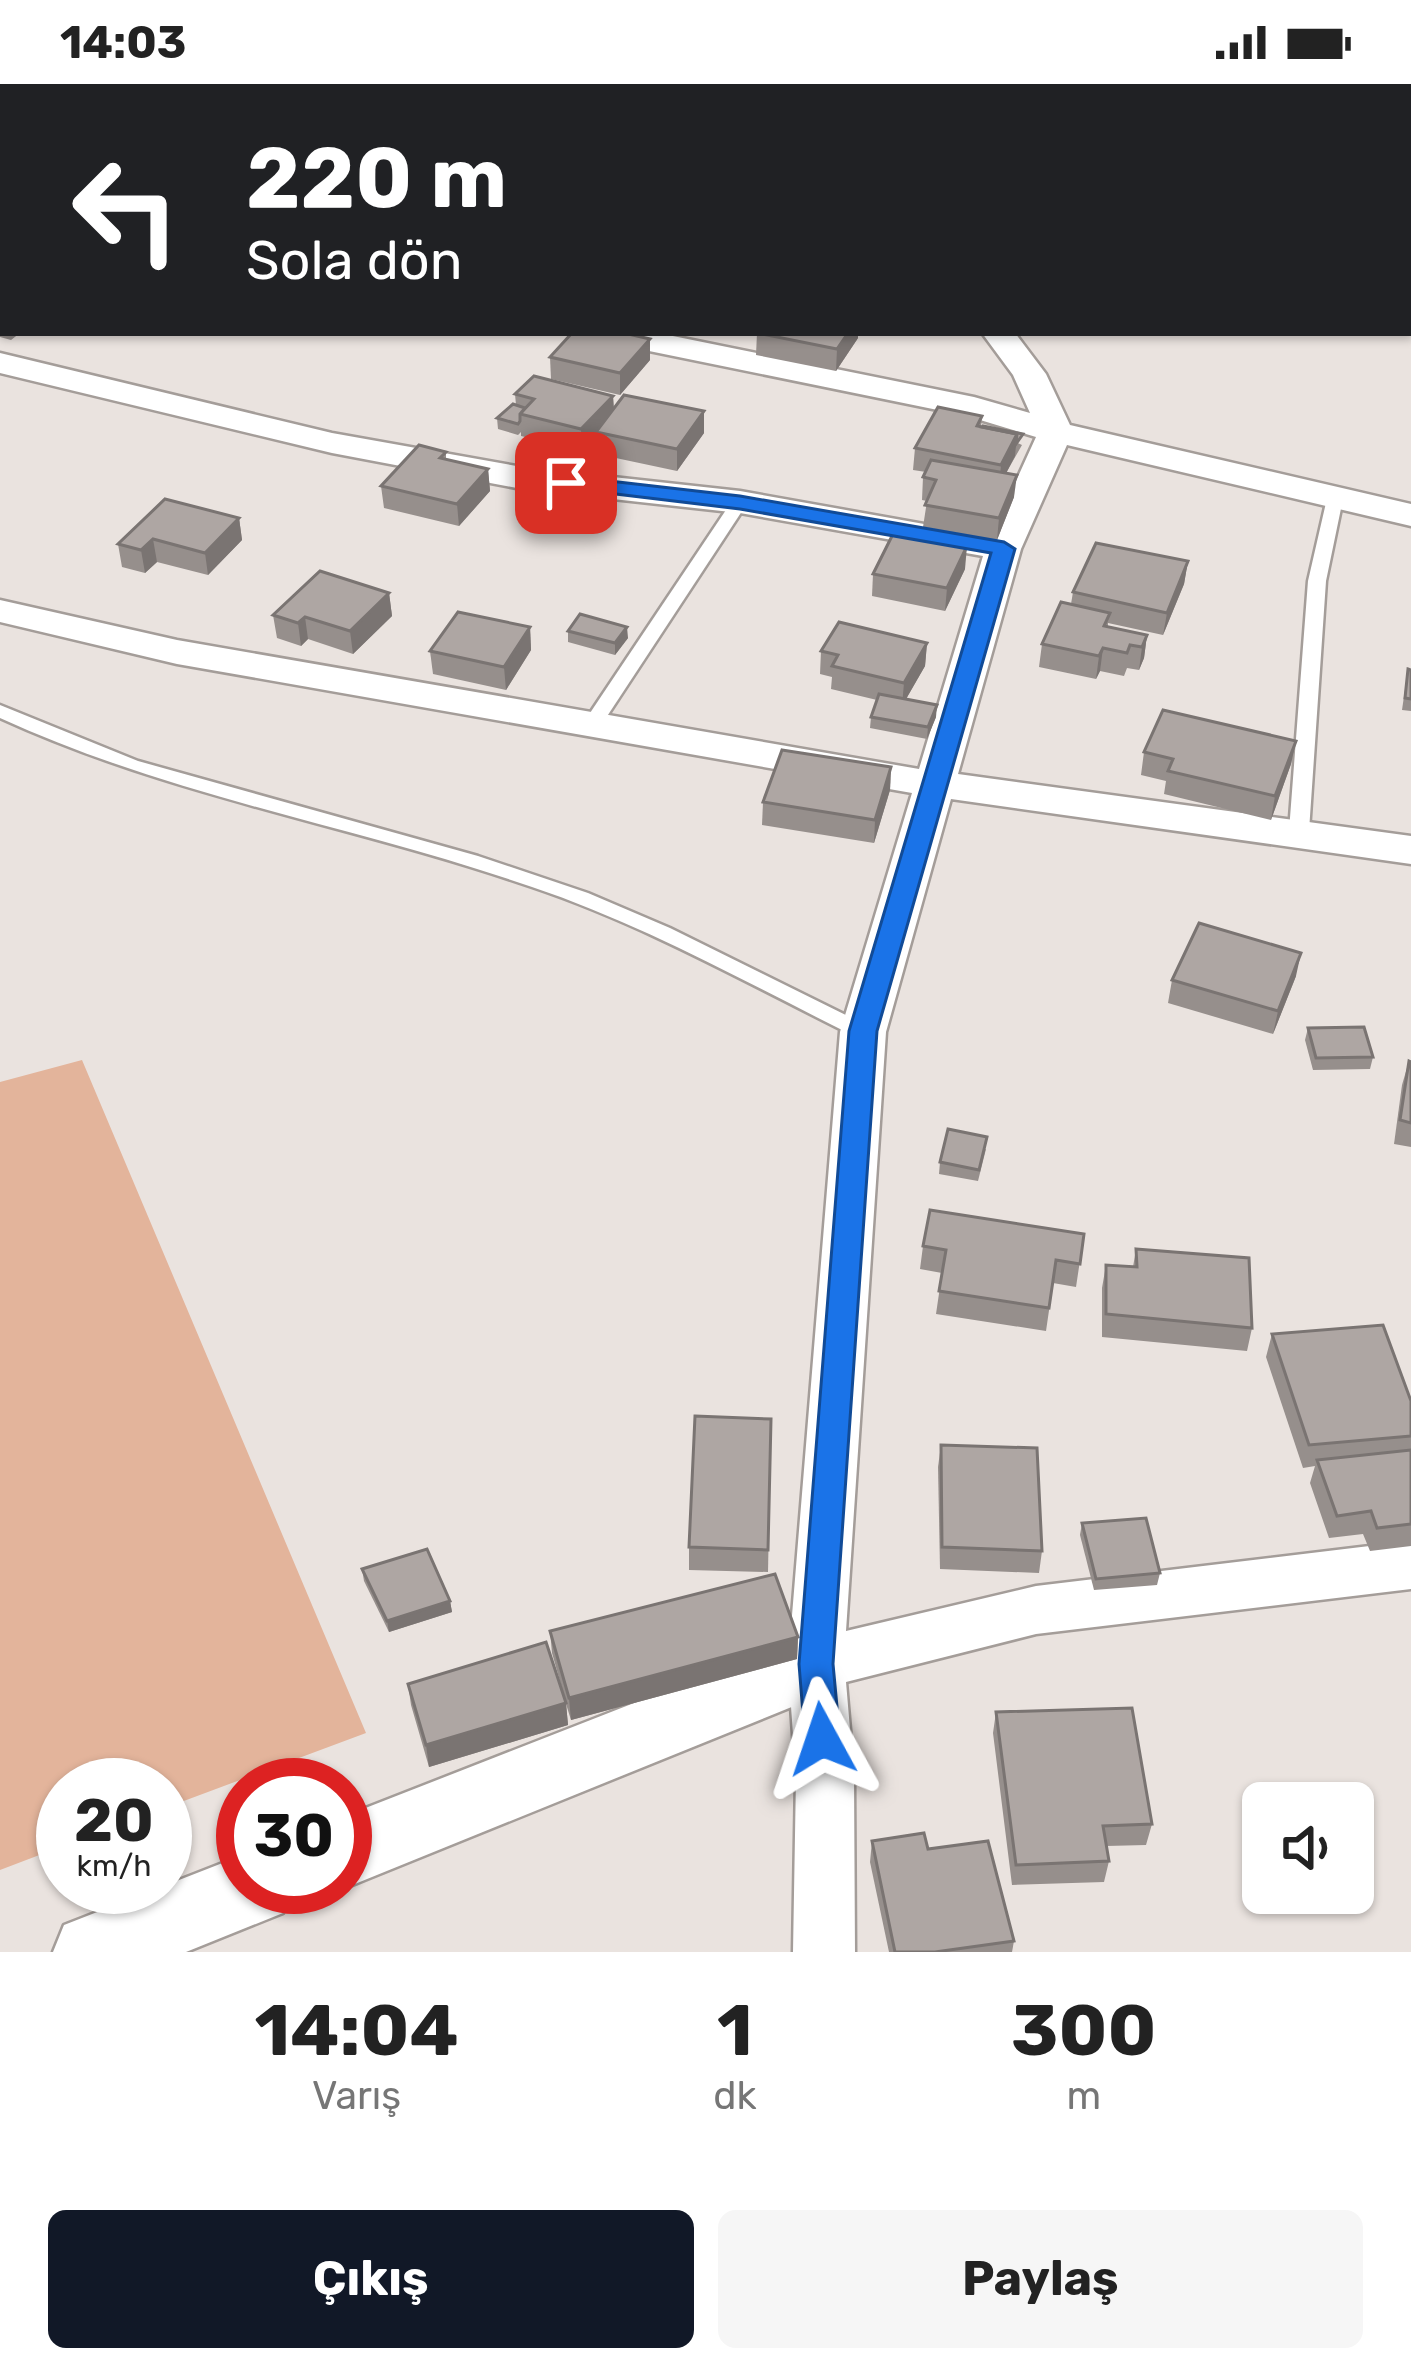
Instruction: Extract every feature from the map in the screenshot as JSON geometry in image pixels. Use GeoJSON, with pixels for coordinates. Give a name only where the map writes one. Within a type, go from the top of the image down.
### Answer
{"type":"FeatureCollection","features":[{"type":"Feature","properties":{"kind":"street"},"geometry":{"type":"LineString","coordinates":[[625,336],[974,406],[1056,432],[1411,515]]}},
{"type":"Feature","properties":{"kind":"street"},"geometry":{"type":"LineString","coordinates":[[824,1952],[825,1777],[816,1664],[863,1031],[1004,549],[1056,432],[1029,374],[1000,336]]}},
{"type":"Feature","properties":{"kind":"street"},"geometry":{"type":"LineString","coordinates":[[0,362],[374,451],[522,478],[740,502],[1004,549]]}},
{"type":"Feature","properties":{"kind":"street"},"geometry":{"type":"LineString","coordinates":[[0,611],[177,652],[933,784],[1411,850]]}},
{"type":"Feature","properties":{"kind":"street"},"geometry":{"type":"LineString","coordinates":[[372,1841],[816,1664],[1036,1610],[1411,1565]]}},
{"type":"Feature","properties":{"kind":"street"},"geometry":{"type":"LineString","coordinates":[[92,1952],[216,1903]]}},
{"type":"Feature","properties":{"kind":"lane"},"geometry":{"type":"LineString","coordinates":[[1299,831],[1317,581],[1336,494]]}},
{"type":"Feature","properties":{"kind":"lane"},"geometry":{"type":"LineString","coordinates":[[593,723],[740,502]]}},
{"type":"Feature","properties":{"kind":"lane"},"geometry":{"type":"LineString","coordinates":[[0,711],[136,771],[475,862],[603,905],[863,1031]]}},
{"type":"Feature","properties":{"kind":"shaded area"},"geometry":{"type":"Polygon","coordinates":[[[82,1060],[366,1733],[299,1758],[216,1758],[216,1789],[192,1798],[192,1758],[36,1758],[36,1856],[0,1870],[0,1082],[82,1060]]]}},
{"type":"Feature","properties":{"kind":"building"},"geometry":{"type":"Polygon","coordinates":[[[569,336],[650,339],[620,373],[550,357],[569,336]]]}},
{"type":"Feature","properties":{"kind":"building"},"geometry":{"type":"Polygon","coordinates":[[[772,336],[846,336],[837,349],[772,336]]]}},
{"type":"Feature","properties":{"kind":"building"},"geometry":{"type":"Polygon","coordinates":[[[534,376],[613,396],[581,429],[520,414],[534,399],[515,394],[534,376]]]}},
{"type":"Feature","properties":{"kind":"building"},"geometry":{"type":"Polygon","coordinates":[[[624,395],[704,411],[677,449],[596,432],[624,395]]]}},
{"type":"Feature","properties":{"kind":"building"},"geometry":{"type":"Polygon","coordinates":[[[513,404],[525,408],[518,424],[497,418],[513,404]]]}},
{"type":"Feature","properties":{"kind":"building"},"geometry":{"type":"Polygon","coordinates":[[[938,407],[982,416],[977,426],[1017,434],[1001,465],[915,448],[938,407]]]}},
{"type":"Feature","properties":{"kind":"building"},"geometry":{"type":"Polygon","coordinates":[[[419,445],[446,452],[440,458],[488,469],[457,504],[381,486],[419,445]]]}},
{"type":"Feature","properties":{"kind":"building"},"geometry":{"type":"Polygon","coordinates":[[[931,460],[1017,475],[999,518],[925,505],[936,480],[923,477],[931,460]]]}},
{"type":"Feature","properties":{"kind":"building"},"geometry":{"type":"Polygon","coordinates":[[[165,499],[239,518],[205,553],[153,539],[141,550],[118,544],[165,499]]]}},
{"type":"Feature","properties":{"kind":"building"},"geometry":{"type":"Polygon","coordinates":[[[894,532],[967,546],[947,588],[873,574],[894,532]]]}},
{"type":"Feature","properties":{"kind":"building"},"geometry":{"type":"Polygon","coordinates":[[[1096,543],[1188,561],[1167,613],[1073,592],[1096,543]]]}},
{"type":"Feature","properties":{"kind":"building"},"geometry":{"type":"Polygon","coordinates":[[[320,571],[389,593],[350,631],[305,617],[298,623],[273,615],[320,571]]]}},
{"type":"Feature","properties":{"kind":"building"},"geometry":{"type":"Polygon","coordinates":[[[1061,602],[1110,613],[1104,626],[1147,635],[1142,647],[1130,645],[1127,653],[1103,648],[1099,656],[1042,644],[1061,602]]]}},
{"type":"Feature","properties":{"kind":"building"},"geometry":{"type":"Polygon","coordinates":[[[458,612],[530,627],[504,667],[430,651],[458,612]]]}},
{"type":"Feature","properties":{"kind":"building"},"geometry":{"type":"Polygon","coordinates":[[[580,614],[627,627],[615,643],[568,631],[580,614]]]}},
{"type":"Feature","properties":{"kind":"building"},"geometry":{"type":"Polygon","coordinates":[[[839,622],[927,643],[904,683],[832,666],[838,655],[821,651],[839,622]]]}},
{"type":"Feature","properties":{"kind":"building"},"geometry":{"type":"Polygon","coordinates":[[[1411,670],[1411,699],[1405,698],[1411,670]]]}},
{"type":"Feature","properties":{"kind":"building"},"geometry":{"type":"Polygon","coordinates":[[[879,694],[937,705],[928,727],[871,717],[879,694]]]}},
{"type":"Feature","properties":{"kind":"building"},"geometry":{"type":"Polygon","coordinates":[[[1163,710],[1296,741],[1275,796],[1168,771],[1173,759],[1144,752],[1163,710]]]}},
{"type":"Feature","properties":{"kind":"building"},"geometry":{"type":"Polygon","coordinates":[[[782,750],[891,767],[875,820],[763,802],[782,750]]]}},
{"type":"Feature","properties":{"kind":"building"},"geometry":{"type":"Polygon","coordinates":[[[1199,923],[1301,953],[1278,1011],[1172,980],[1199,923]]]}},
{"type":"Feature","properties":{"kind":"building"},"geometry":{"type":"Polygon","coordinates":[[[1364,1027],[1373,1057],[1316,1058],[1308,1028],[1364,1027]]]}},
{"type":"Feature","properties":{"kind":"building"},"geometry":{"type":"Polygon","coordinates":[[[1411,1062],[1411,1123],[1400,1120],[1411,1062]]]}},
{"type":"Feature","properties":{"kind":"building"},"geometry":{"type":"Polygon","coordinates":[[[948,1129],[987,1137],[979,1170],[940,1162],[948,1129]]]}},
{"type":"Feature","properties":{"kind":"building"},"geometry":{"type":"Polygon","coordinates":[[[930,1210],[1084,1234],[1080,1264],[1056,1260],[1049,1308],[939,1291],[946,1250],[923,1246],[930,1210]]]}},
{"type":"Feature","properties":{"kind":"building"},"geometry":{"type":"Polygon","coordinates":[[[1136,1249],[1249,1258],[1252,1328],[1106,1314],[1106,1265],[1137,1267],[1136,1249]]]}},
{"type":"Feature","properties":{"kind":"building"},"geometry":{"type":"Polygon","coordinates":[[[1383,1325],[1411,1401],[1411,1436],[1309,1445],[1272,1334],[1383,1325]]]}},
{"type":"Feature","properties":{"kind":"building"},"geometry":{"type":"Polygon","coordinates":[[[695,1416],[771,1419],[768,1550],[689,1547],[695,1416]]]}},
{"type":"Feature","properties":{"kind":"building"},"geometry":{"type":"Polygon","coordinates":[[[941,1445],[1037,1448],[1042,1551],[942,1547],[941,1445]]]}},
{"type":"Feature","properties":{"kind":"building"},"geometry":{"type":"Polygon","coordinates":[[[1411,1450],[1411,1524],[1377,1528],[1371,1511],[1337,1516],[1317,1460],[1411,1450]]]}},
{"type":"Feature","properties":{"kind":"building"},"geometry":{"type":"Polygon","coordinates":[[[1146,1518],[1160,1573],[1096,1579],[1082,1523],[1146,1518]]]}},
{"type":"Feature","properties":{"kind":"building"},"geometry":{"type":"Polygon","coordinates":[[[427,1549],[450,1601],[387,1621],[362,1569],[427,1549]]]}},
{"type":"Feature","properties":{"kind":"building"},"geometry":{"type":"Polygon","coordinates":[[[775,1574],[798,1637],[569,1698],[550,1631],[775,1574]]]}},
{"type":"Feature","properties":{"kind":"building"},"geometry":{"type":"Polygon","coordinates":[[[546,1642],[566,1703],[426,1745],[408,1684],[546,1642]]]}},
{"type":"Feature","properties":{"kind":"building"},"geometry":{"type":"Polygon","coordinates":[[[1132,1708],[1152,1824],[1103,1826],[1109,1861],[1016,1865],[996,1712],[1132,1708]]]}},
{"type":"Feature","properties":{"kind":"building"},"geometry":{"type":"Polygon","coordinates":[[[924,1833],[928,1849],[988,1841],[1014,1941],[935,1952],[895,1952],[872,1841],[924,1833]]]}},
{"type":"Feature","properties":{"kind":"route"},"geometry":{"type":"LineString","coordinates":[[566,483],[740,502],[1004,549],[863,1031],[816,1664],[822,1739]]}}]}
